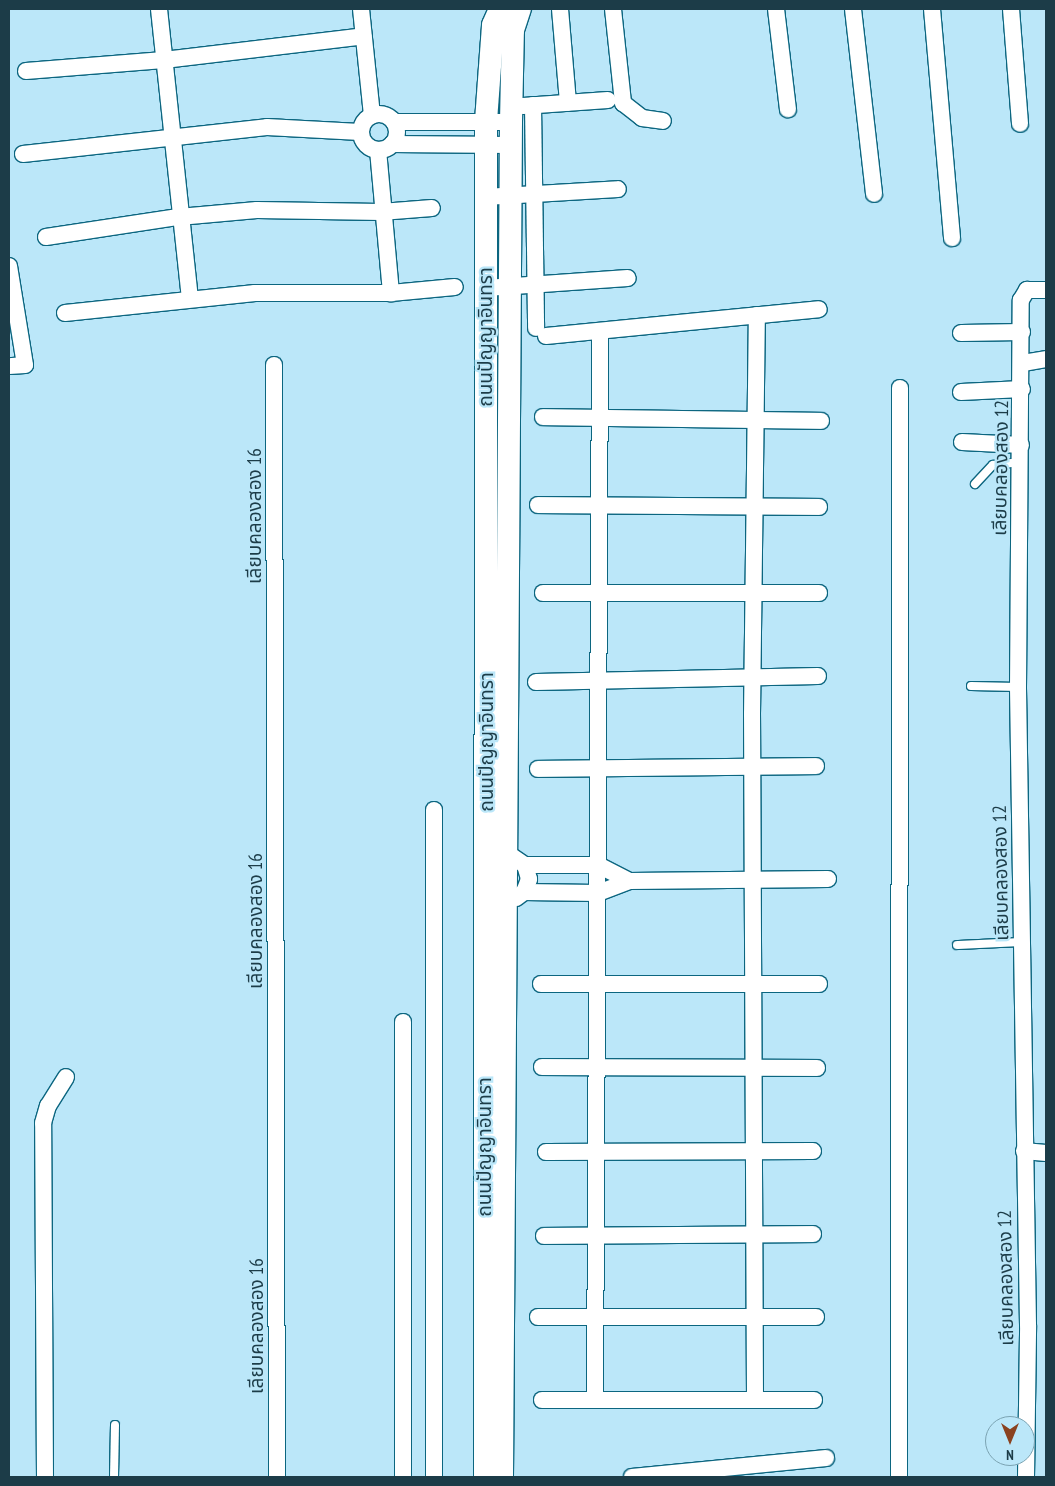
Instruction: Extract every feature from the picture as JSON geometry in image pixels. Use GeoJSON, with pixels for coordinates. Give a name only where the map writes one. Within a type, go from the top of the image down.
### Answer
{"type":"FeatureCollection","features":[{"type":"Feature","properties":{"kind":"street"},"geometry":{"type":"LineString","coordinates":[[159,9],[179,217],[190,298]]}},
{"type":"Feature","properties":{"kind":"street"},"geometry":{"type":"LineString","coordinates":[[361,9],[372,114]]}},
{"type":"Feature","properties":{"kind":"street","name":"ถนนปัญญาอินทรา"},"geometry":{"type":"LineString","coordinates":[[497,852],[485,197],[486,122],[493,25],[500,9]]}},
{"type":"Feature","properties":{"kind":"street","name":"ถนนปัญญาอินทรา"},"geometry":{"type":"LineString","coordinates":[[485,1477],[497,852],[512,288],[511,144],[519,111],[513,30],[520,9]]}},
{"type":"Feature","properties":{"kind":"street"},"geometry":{"type":"LineString","coordinates":[[560,9],[568,103]]}},
{"type":"Feature","properties":{"kind":"street"},"geometry":{"type":"LineString","coordinates":[[613,9],[622,103],[642,118],[663,121]]}},
{"type":"Feature","properties":{"kind":"street"},"geometry":{"type":"LineString","coordinates":[[776,9],[788,109]]}},
{"type":"Feature","properties":{"kind":"street"},"geometry":{"type":"LineString","coordinates":[[853,9],[874,194]]}},
{"type":"Feature","properties":{"kind":"street"},"geometry":{"type":"LineString","coordinates":[[932,9],[952,238]]}},
{"type":"Feature","properties":{"kind":"street"},"geometry":{"type":"LineString","coordinates":[[1010,9],[1020,124]]}},
{"type":"Feature","properties":{"kind":"street"},"geometry":{"type":"LineString","coordinates":[[26,71],[164,60],[364,36]]}},
{"type":"Feature","properties":{"kind":"street"},"geometry":{"type":"LineString","coordinates":[[394,122],[486,122],[519,111],[568,103],[608,100]]}},
{"type":"Feature","properties":{"kind":"street"},"geometry":{"type":"LineString","coordinates":[[519,111],[536,197],[536,286],[541,332],[600,332],[819,309]]}},
{"type":"Feature","properties":{"kind":"street"},"geometry":{"type":"LineString","coordinates":[[391,292],[382,212],[385,147],[397,134],[394,122],[384,114],[372,114],[364,121],[360,132],[363,141],[385,147],[511,144]]}},
{"type":"Feature","properties":{"kind":"street"},"geometry":{"type":"LineString","coordinates":[[23,154],[267,127],[360,132]]}},
{"type":"Feature","properties":{"kind":"street"},"geometry":{"type":"LineString","coordinates":[[485,197],[536,197],[618,189]]}},
{"type":"Feature","properties":{"kind":"street"},"geometry":{"type":"LineString","coordinates":[[46,237],[179,217],[284,209],[382,212],[432,208]]}},
{"type":"Feature","properties":{"kind":"street"},"geometry":{"type":"LineString","coordinates":[[9,266],[25,365],[9,366]]}},
{"type":"Feature","properties":{"kind":"street"},"geometry":{"type":"LineString","coordinates":[[486,288],[512,288],[628,278]]}},
{"type":"Feature","properties":{"kind":"street"},"geometry":{"type":"LineString","coordinates":[[65,313],[255,292],[391,292],[454,287]]}},
{"type":"Feature","properties":{"kind":"street","name":"เลียบคลองสอง 12"},"geometry":{"type":"LineString","coordinates":[[1026,1477],[1018,687],[1022,332],[1023,294],[1027,290],[1046,290]]}},
{"type":"Feature","properties":{"kind":"street"},"geometry":{"type":"LineString","coordinates":[[755,1398],[756,986],[753,767],[757,315]]}},
{"type":"Feature","properties":{"kind":"street"},"geometry":{"type":"LineString","coordinates":[[595,1400],[598,984],[596,683],[600,505],[600,332]]}},
{"type":"Feature","properties":{"kind":"street"},"geometry":{"type":"LineString","coordinates":[[960,333],[1022,332]]}},
{"type":"Feature","properties":{"kind":"street"},"geometry":{"type":"LineString","coordinates":[[1023,363],[1046,359]]}},
{"type":"Feature","properties":{"kind":"street","name":"เลียบคลองสอง 16"},"geometry":{"type":"LineString","coordinates":[[274,365],[277,1477]]}},
{"type":"Feature","properties":{"kind":"street"},"geometry":{"type":"LineString","coordinates":[[900,388],[900,1477]]}},
{"type":"Feature","properties":{"kind":"street"},"geometry":{"type":"LineString","coordinates":[[960,392],[1022,389]]}},
{"type":"Feature","properties":{"kind":"street"},"geometry":{"type":"LineString","coordinates":[[543,418],[821,421]]}},
{"type":"Feature","properties":{"kind":"street"},"geometry":{"type":"LineString","coordinates":[[962,442],[1021,446]]}},
{"type":"Feature","properties":{"kind":"street"},"geometry":{"type":"LineString","coordinates":[[538,505],[819,507]]}},
{"type":"Feature","properties":{"kind":"street"},"geometry":{"type":"LineString","coordinates":[[543,593],[598,595],[819,593]]}},
{"type":"Feature","properties":{"kind":"street"},"geometry":{"type":"LineString","coordinates":[[536,682],[596,683],[754,676],[818,676]]}},
{"type":"Feature","properties":{"kind":"street"},"geometry":{"type":"LineString","coordinates":[[538,769],[816,766]]}},
{"type":"Feature","properties":{"kind":"street"},"geometry":{"type":"LineString","coordinates":[[434,810],[434,1477]]}},
{"type":"Feature","properties":{"kind":"street"},"geometry":{"type":"LineString","coordinates":[[497,852],[525,865],[598,865],[629,880]]}},
{"type":"Feature","properties":{"kind":"street"},"geometry":{"type":"LineString","coordinates":[[524,892],[529,879],[525,865]]}},
{"type":"Feature","properties":{"kind":"street"},"geometry":{"type":"LineString","coordinates":[[496,905],[524,892],[598,893],[629,880],[828,879]]}},
{"type":"Feature","properties":{"kind":"street","name":"ถนนปัญญาอินทรา"},"geometry":{"type":"LineString","coordinates":[[496,905],[502,1477]]}},
{"type":"Feature","properties":{"kind":"street"},"geometry":{"type":"LineString","coordinates":[[541,984],[756,986],[819,984]]}},
{"type":"Feature","properties":{"kind":"street"},"geometry":{"type":"LineString","coordinates":[[403,1022],[403,1477]]}},
{"type":"Feature","properties":{"kind":"street"},"geometry":{"type":"LineString","coordinates":[[542,1067],[597,1069],[817,1068]]}},
{"type":"Feature","properties":{"kind":"street"},"geometry":{"type":"LineString","coordinates":[[45,1477],[43,1123],[48,1106],[66,1077]]}},
{"type":"Feature","properties":{"kind":"street"},"geometry":{"type":"LineString","coordinates":[[546,1152],[813,1151]]}},
{"type":"Feature","properties":{"kind":"street"},"geometry":{"type":"LineString","coordinates":[[1024,1152],[1046,1154]]}},
{"type":"Feature","properties":{"kind":"street"},"geometry":{"type":"LineString","coordinates":[[544,1236],[813,1234]]}},
{"type":"Feature","properties":{"kind":"street"},"geometry":{"type":"LineString","coordinates":[[538,1317],[596,1320],[816,1317]]}},
{"type":"Feature","properties":{"kind":"street"},"geometry":{"type":"LineString","coordinates":[[542,1400],[755,1398],[814,1400]]}},
{"type":"Feature","properties":{"kind":"street"},"geometry":{"type":"LineString","coordinates":[[632,1477],[773,1470],[826,1458]]}},
{"type":"Feature","properties":{"kind":"lane"},"geometry":{"type":"LineString","coordinates":[[975,484],[993,465],[1021,462]]}},
{"type":"Feature","properties":{"kind":"lane"},"geometry":{"type":"LineString","coordinates":[[971,686],[1018,687]]}},
{"type":"Feature","properties":{"kind":"lane"},"geometry":{"type":"LineString","coordinates":[[958,945],[1022,942]]}},
{"type":"Feature","properties":{"kind":"lane"},"geometry":{"type":"LineString","coordinates":[[114,1477],[115,1425]]}}]}
